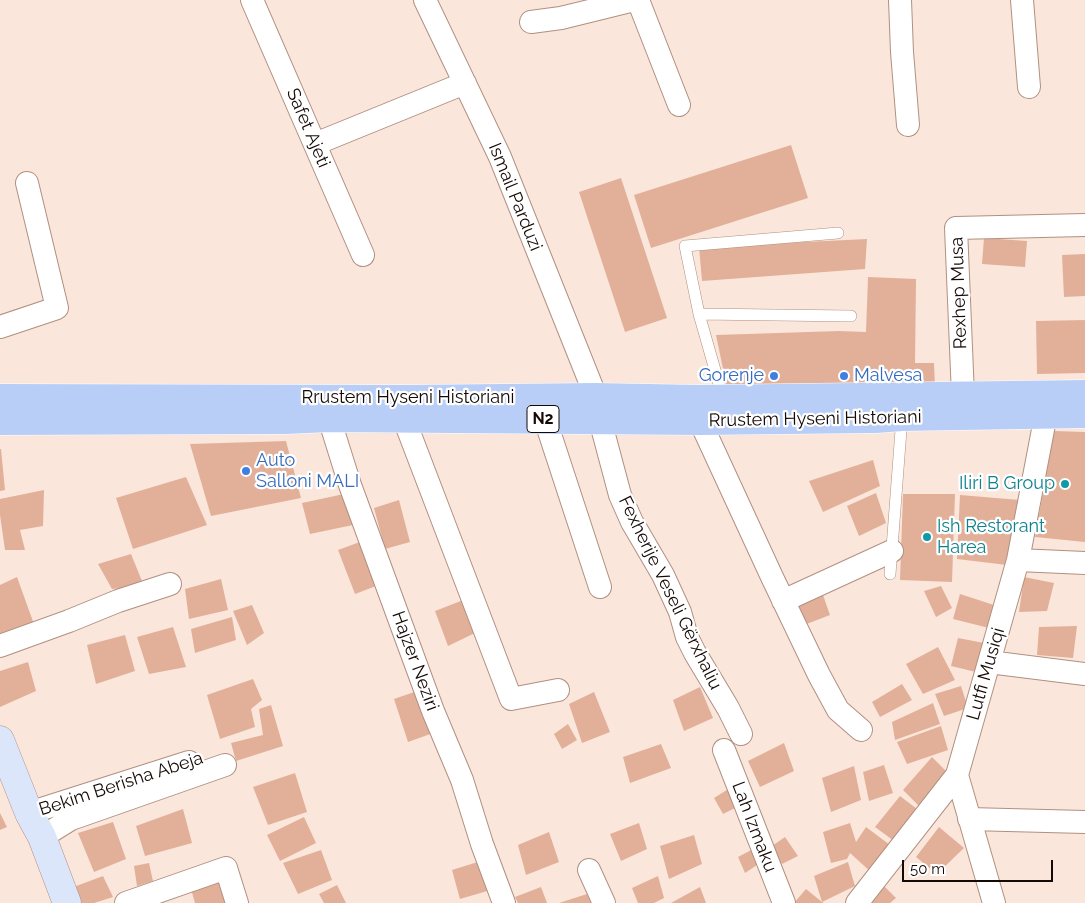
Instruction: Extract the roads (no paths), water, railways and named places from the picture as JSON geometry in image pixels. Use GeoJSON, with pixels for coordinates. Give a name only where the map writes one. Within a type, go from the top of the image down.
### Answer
{"type":"FeatureCollection","features":[{"type":"Feature","properties":{"kind":"main road","name":"Rrustem Hyseni Historiani"},"geometry":{"type":"LineString","coordinates":[[0,421],[286,420],[329,418],[545,419],[598,408],[723,398],[1085,394]]}},
{"type":"Feature","properties":{"kind":"main road","name":"Rrustem Hyseni Historiani"},"geometry":{"type":"LineString","coordinates":[[0,398],[405,399],[598,408],[700,421],[876,420],[902,417],[1085,414]]}},
{"type":"Feature","properties":{"kind":"street","name":"Safet Ajeti"},"geometry":{"type":"LineString","coordinates":[[252,0],[363,255]]}},
{"type":"Feature","properties":{"kind":"street","name":"Ismail Parduzi"},"geometry":{"type":"LineString","coordinates":[[425,0],[500,157],[598,408]]}},
{"type":"Feature","properties":{"kind":"street"},"geometry":{"type":"LineString","coordinates":[[531,22],[562,18],[634,0]]}},
{"type":"Feature","properties":{"kind":"street"},"geometry":{"type":"LineString","coordinates":[[638,0],[679,105]]}},
{"type":"Feature","properties":{"kind":"street"},"geometry":{"type":"LineString","coordinates":[[900,0],[908,125]]}},
{"type":"Feature","properties":{"kind":"street"},"geometry":{"type":"LineString","coordinates":[[1022,0],[1029,87]]}},
{"type":"Feature","properties":{"kind":"street"},"geometry":{"type":"LineString","coordinates":[[315,144],[465,83]]}},
{"type":"Feature","properties":{"kind":"street"},"geometry":{"type":"LineString","coordinates":[[0,327],[57,308],[27,183]]}},
{"type":"Feature","properties":{"kind":"street","name":"Rexhep Musa"},"geometry":{"type":"LineString","coordinates":[[963,396],[956,228],[1085,225]]}},
{"type":"Feature","properties":{"kind":"street","name":"Fexherije Veseli Gërxhaliu"},"geometry":{"type":"LineString","coordinates":[[598,408],[620,495],[632,522],[663,574],[680,612],[687,638],[741,734]]}},
{"type":"Feature","properties":{"kind":"street","name":"Lutfi Musiqi"},"geometry":{"type":"LineString","coordinates":[[857,903],[957,775],[1018,560],[1046,414]]}},
{"type":"Feature","properties":{"kind":"street","name":"Hajzer Neziri"},"geometry":{"type":"LineString","coordinates":[[329,418],[350,485],[432,711],[462,780],[482,844],[504,903]]}},
{"type":"Feature","properties":{"kind":"street","name":"Rrustem Hyseni Historiani"},"geometry":{"type":"LineString","coordinates":[[404,419],[511,699],[558,690]]}},
{"type":"Feature","properties":{"kind":"street"},"geometry":{"type":"LineString","coordinates":[[545,419],[600,587]]}},
{"type":"Feature","properties":{"kind":"street"},"geometry":{"type":"LineString","coordinates":[[700,421],[783,601],[838,710],[861,730]]}},
{"type":"Feature","properties":{"kind":"street"},"geometry":{"type":"LineString","coordinates":[[783,601],[892,552]]}},
{"type":"Feature","properties":{"kind":"street"},"geometry":{"type":"LineString","coordinates":[[1018,560],[1085,563]]}},
{"type":"Feature","properties":{"kind":"street"},"geometry":{"type":"LineString","coordinates":[[0,646],[118,601],[170,584]]}},
{"type":"Feature","properties":{"kind":"street"},"geometry":{"type":"LineString","coordinates":[[989,662],[1085,674]]}},
{"type":"Feature","properties":{"kind":"street","name":"Bekim Berisha Abeja"},"geometry":{"type":"LineString","coordinates":[[0,740],[29,813],[42,837],[67,903]]}},
{"type":"Feature","properties":{"kind":"street","name":"Lah Izmaku"},"geometry":{"type":"LineString","coordinates":[[724,750],[784,903]]}},
{"type":"Feature","properties":{"kind":"street","name":"Bekim Berisha Abeja"},"geometry":{"type":"LineString","coordinates":[[29,813],[219,760],[71,818],[42,837]]}},
{"type":"Feature","properties":{"kind":"street"},"geometry":{"type":"LineString","coordinates":[[957,775],[994,903]]}},
{"type":"Feature","properties":{"kind":"street"},"geometry":{"type":"LineString","coordinates":[[969,819],[1085,822]]}},
{"type":"Feature","properties":{"kind":"street"},"geometry":{"type":"LineString","coordinates":[[126,903],[226,868],[237,903]]}},
{"type":"Feature","properties":{"kind":"street"},"geometry":{"type":"LineString","coordinates":[[589,870],[604,903]]}},
{"type":"Feature","properties":{"kind":"lane"},"geometry":{"type":"LineString","coordinates":[[723,398],[700,314],[685,246],[838,233]]}},
{"type":"Feature","properties":{"kind":"lane"},"geometry":{"type":"LineString","coordinates":[[700,314],[851,316]]}},
{"type":"Feature","properties":{"kind":"lane"},"geometry":{"type":"LineString","coordinates":[[890,574],[902,417]]}},
{"type":"Feature","properties":{"kind":"place","name":"Gorenje"},"geometry":{"type":"Point","coordinates":[774,376]}},
{"type":"Feature","properties":{"kind":"place","name":"Malvesa"},"geometry":{"type":"Point","coordinates":[844,376]}},
{"type":"Feature","properties":{"kind":"place","name":"Auto Salloni MALI"},"geometry":{"type":"Point","coordinates":[246,471]}},
{"type":"Feature","properties":{"kind":"place","name":"Iliri B Group"},"geometry":{"type":"Point","coordinates":[1065,484]}},
{"type":"Feature","properties":{"kind":"place","name":"Ish Restorant Harea"},"geometry":{"type":"Point","coordinates":[927,537]}}]}
